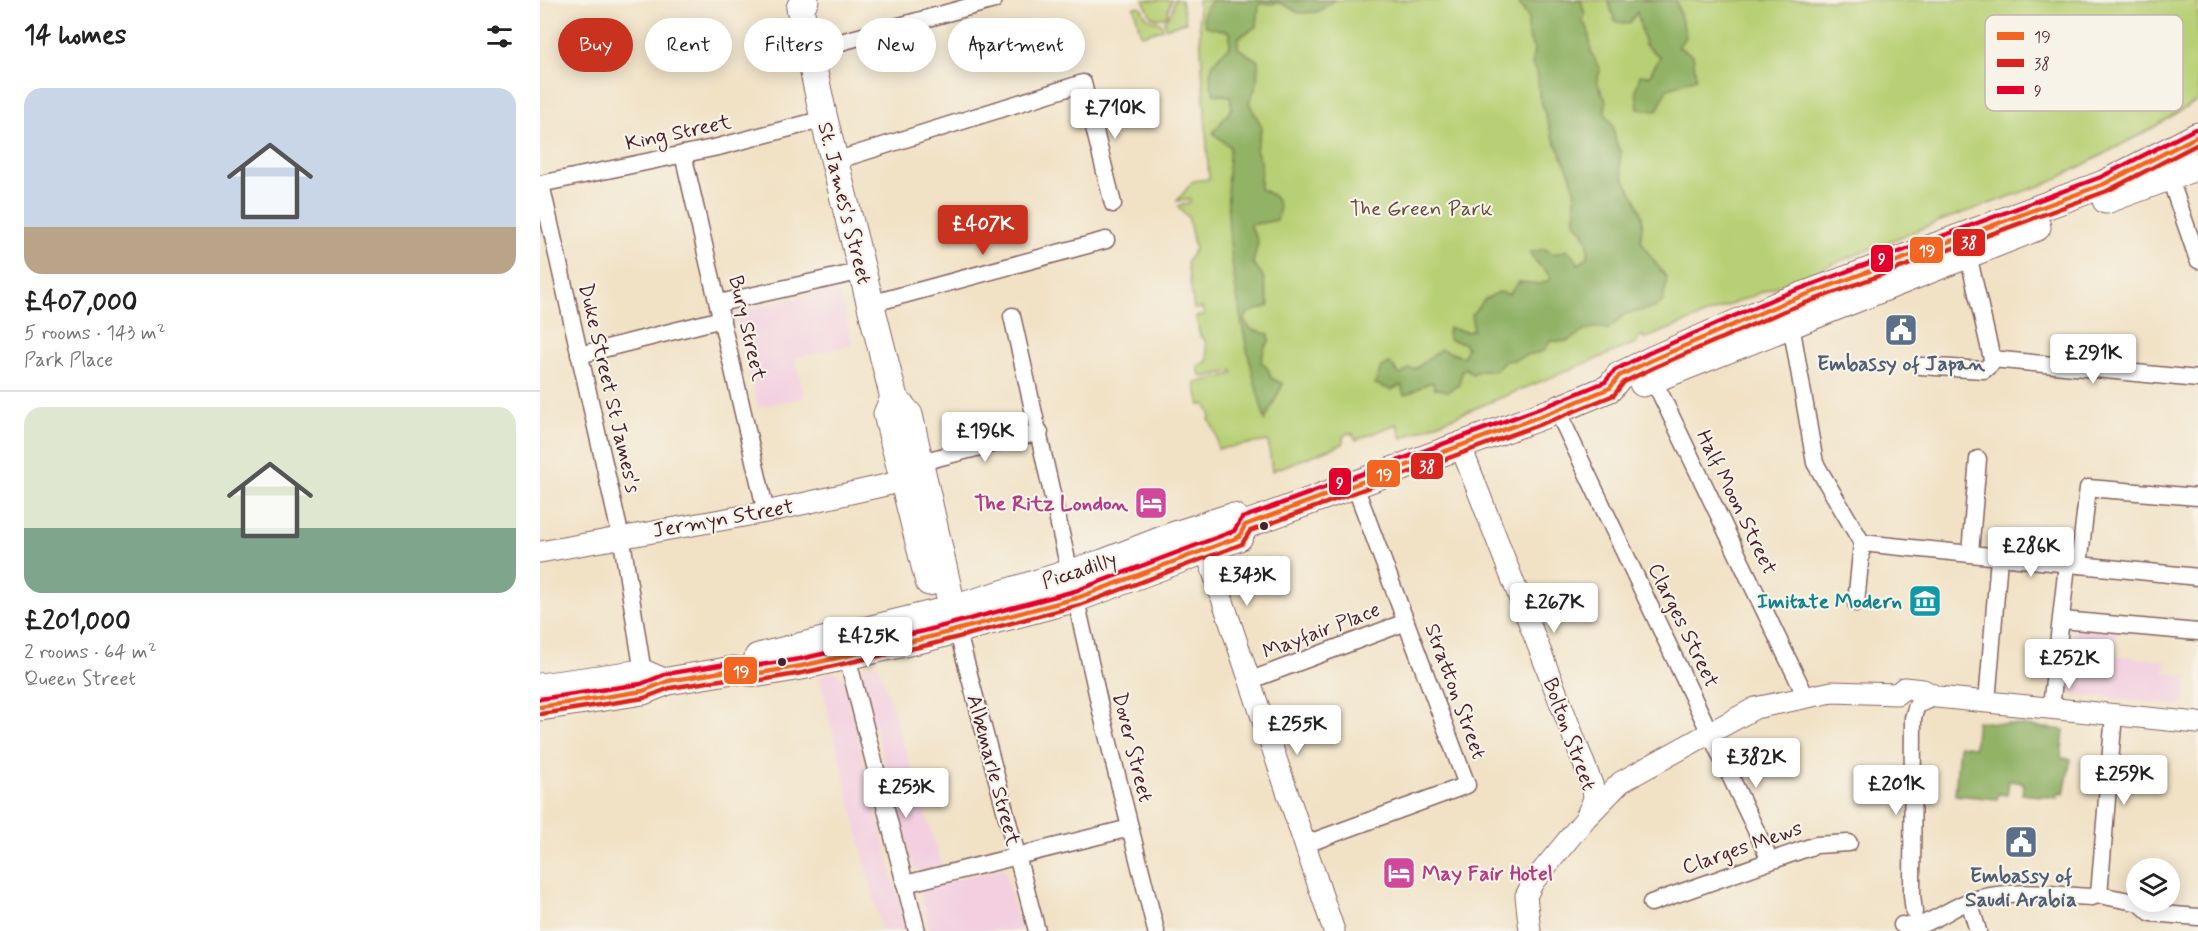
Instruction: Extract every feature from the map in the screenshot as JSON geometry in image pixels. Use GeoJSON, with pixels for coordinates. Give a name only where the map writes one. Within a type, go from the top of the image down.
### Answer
{"type":"FeatureCollection","features":[{"type":"Feature","properties":{"kind":"main road","name":"St. James's Street"},"geometry":{"type":"LineString","coordinates":[[799,3],[802,18]]}},
{"type":"Feature","properties":{"kind":"main road","name":"St. James's Street"},"geometry":{"type":"LineString","coordinates":[[813,72],[894,398],[909,415],[913,471],[949,621]]}},
{"type":"Feature","properties":{"kind":"main road","name":"Piccadilly"},"geometry":{"type":"LineString","coordinates":[[540,687],[736,670],[759,673],[847,656],[949,621],[1074,586],[1202,538],[1239,537],[1245,525],[1461,447],[1630,380],[1791,324],[2104,184],[2198,135]]}},
{"type":"Feature","properties":{"kind":"main road","name":"Piccadilly"},"geometry":{"type":"LineString","coordinates":[[1630,380],[1781,304],[2198,166]]}},
{"type":"Feature","properties":{"kind":"main road","name":"Piccadilly"},"geometry":{"type":"LineString","coordinates":[[736,670],[756,658],[781,651],[949,621]]}},
{"type":"Feature","properties":{"kind":"main road","name":"Piccadilly"},"geometry":{"type":"LineString","coordinates":[[540,707],[643,691],[656,677]]}},
{"type":"Feature","properties":{"kind":"street"},"geometry":{"type":"LineString","coordinates":[[844,41],[994,0]]}},
{"type":"Feature","properties":{"kind":"street"},"geometry":{"type":"LineString","coordinates":[[835,161],[1083,83],[1113,204]]}},
{"type":"Feature","properties":{"kind":"street","name":"King Street"},"geometry":{"type":"LineString","coordinates":[[541,184],[684,154],[824,119]]}},
{"type":"Feature","properties":{"kind":"street","name":"Bury Street"},"geometry":{"type":"LineString","coordinates":[[684,154],[766,512]]}},
{"type":"Feature","properties":{"kind":"street"},"geometry":{"type":"LineString","coordinates":[[2169,176],[2198,260]]}},
{"type":"Feature","properties":{"kind":"street","name":"Duke Street St James's"},"geometry":{"type":"LineString","coordinates":[[541,184],[621,536],[656,677]]}},
{"type":"Feature","properties":{"kind":"street"},"geometry":{"type":"LineString","coordinates":[[870,304],[1106,240]]}},
{"type":"Feature","properties":{"kind":"street"},"geometry":{"type":"LineString","coordinates":[[1921,366],[1984,370],[1991,364],[1992,359],[1961,246]]}},
{"type":"Feature","properties":{"kind":"street"},"geometry":{"type":"LineString","coordinates":[[579,355],[721,311],[863,271]]}},
{"type":"Feature","properties":{"kind":"street","name":"Dover Street"},"geometry":{"type":"LineString","coordinates":[[1012,316],[1130,828],[1156,931]]}},
{"type":"Feature","properties":{"kind":"street"},"geometry":{"type":"LineString","coordinates":[[1791,324],[1815,463],[1862,543],[1856,603]]}},
{"type":"Feature","properties":{"kind":"street"},"geometry":{"type":"LineString","coordinates":[[1992,359],[2198,379]]}},
{"type":"Feature","properties":{"kind":"street","name":"Half Moon Street"},"geometry":{"type":"LineString","coordinates":[[1630,380],[1660,393],[1806,697]]}},
{"type":"Feature","properties":{"kind":"street","name":"Clarges Street"},"geometry":{"type":"LineString","coordinates":[[1557,410],[1770,860]]}},
{"type":"Feature","properties":{"kind":"street"},"geometry":{"type":"LineString","coordinates":[[913,471],[1040,432]]}},
{"type":"Feature","properties":{"kind":"street","name":"Bolton Street"},"geometry":{"type":"LineString","coordinates":[[1461,447],[1593,788],[1594,799],[1586,818]]}},
{"type":"Feature","properties":{"kind":"street"},"geometry":{"type":"LineString","coordinates":[[1970,553],[1977,459]]}},
{"type":"Feature","properties":{"kind":"street","name":"Jermyn Street"},"geometry":{"type":"LineString","coordinates":[[540,552],[766,512],[913,471]]}},
{"type":"Feature","properties":{"kind":"street","name":"Stratton Street"},"geometry":{"type":"LineString","coordinates":[[1306,844],[1467,785],[1355,486]]}},
{"type":"Feature","properties":{"kind":"street"},"geometry":{"type":"LineString","coordinates":[[2051,707],[2062,620],[2088,488],[2198,497]]}},
{"type":"Feature","properties":{"kind":"street"},"geometry":{"type":"LineString","coordinates":[[1202,538],[1334,931]]}},
{"type":"Feature","properties":{"kind":"street"},"geometry":{"type":"LineString","coordinates":[[1862,543],[2198,577]]}},
{"type":"Feature","properties":{"kind":"street"},"geometry":{"type":"LineString","coordinates":[[1987,702],[1998,558]]}},
{"type":"Feature","properties":{"kind":"street"},"geometry":{"type":"LineString","coordinates":[[2062,620],[2198,632]]}},
{"type":"Feature","properties":{"kind":"street","name":"Albemarle Street"},"geometry":{"type":"LineString","coordinates":[[949,621],[1018,855],[1037,931]]}},
{"type":"Feature","properties":{"kind":"street","name":"Mayfair Place"},"geometry":{"type":"LineString","coordinates":[[1251,680],[1406,622]]}},
{"type":"Feature","properties":{"kind":"street"},"geometry":{"type":"LineString","coordinates":[[847,656],[917,931]]}},
{"type":"Feature","properties":{"kind":"street"},"geometry":{"type":"LineString","coordinates":[[1530,931],[1526,896],[1539,874],[1586,818],[1632,774],[1755,708],[1832,692],[1897,694],[1904,688],[1923,690],[1936,697],[2198,723]]}},
{"type":"Feature","properties":{"kind":"street"},"geometry":{"type":"LineString","coordinates":[[1897,694],[1913,718]]}},
{"type":"Feature","properties":{"kind":"street"},"geometry":{"type":"LineString","coordinates":[[1914,912],[1912,896],[1913,718],[1917,705],[1936,697]]}},
{"type":"Feature","properties":{"kind":"street"},"geometry":{"type":"LineString","coordinates":[[2099,895],[2114,714]]}},
{"type":"Feature","properties":{"kind":"street"},"geometry":{"type":"LineString","coordinates":[[905,884],[1130,828]]}},
{"type":"Feature","properties":{"kind":"street","name":"Clarges Mews"},"geometry":{"type":"LineString","coordinates":[[1651,903],[1816,845],[1849,843]]}},
{"type":"Feature","properties":{"kind":"street"},"geometry":{"type":"LineString","coordinates":[[1894,928],[1911,928],[1932,921],[1940,914],[1969,901],[2009,894],[2091,897],[2099,895],[2140,903],[2151,913],[2198,917]]}},
{"type":"Feature","properties":{"kind":"street"},"geometry":{"type":"LineString","coordinates":[[1969,901],[1978,931]]}},
{"type":"Feature","properties":{"kind":"street"},"geometry":{"type":"LineString","coordinates":[[1894,928],[1914,912],[1940,914]]}},
{"type":"Feature","properties":{"kind":"shaded area"},"geometry":{"type":"Polygon","coordinates":[[[838,288],[853,345],[795,358],[804,398],[758,407],[735,312],[838,288]]]}},
{"type":"Feature","properties":{"kind":"shaded area"},"geometry":{"type":"Polygon","coordinates":[[[2074,625],[2117,630],[2114,655],[2166,661],[2165,673],[2188,676],[2184,706],[2067,693],[2074,625]]]}},
{"type":"Feature","properties":{"kind":"shaded area"},"geometry":{"type":"Polygon","coordinates":[[[878,663],[942,866],[922,872],[914,868],[860,672],[864,666],[878,663]]]}},
{"type":"Feature","properties":{"kind":"shaded area"},"geometry":{"type":"Polygon","coordinates":[[[833,672],[843,677],[906,931],[882,931],[819,676],[833,672]]]}},
{"type":"Feature","properties":{"kind":"shaded area"},"geometry":{"type":"Polygon","coordinates":[[[1004,868],[1020,931],[930,931],[919,888],[1004,868]]]}},
{"type":"Feature","properties":{"kind":"green space"},"geometry":{"type":"Polygon","coordinates":[[[1143,0],[1171,0],[1167,16],[1158,19],[1151,16],[1143,0]]]}},
{"type":"Feature","properties":{"kind":"green space"},"geometry":{"type":"Polygon","coordinates":[[[1174,0],[1181,0],[1186,22],[1166,28],[1164,21],[1172,11],[1174,0]]]}},
{"type":"Feature","properties":{"kind":"green space","name":"The Green Park"},"geometry":{"type":"Polygon","coordinates":[[[1198,0],[2198,0],[2198,100],[2183,109],[2183,15],[1985,15],[1985,111],[2180,111],[2051,182],[1943,220],[1644,339],[1643,335],[1637,339],[1638,342],[1402,438],[1397,424],[1356,440],[1353,434],[1347,433],[1343,437],[1343,444],[1272,471],[1268,441],[1218,449],[1216,434],[1209,419],[1211,416],[1205,404],[1200,405],[1195,383],[1233,374],[1233,371],[1203,377],[1200,375],[1198,366],[1208,361],[1205,340],[1200,336],[1196,317],[1204,315],[1202,308],[1194,309],[1187,262],[1195,249],[1188,216],[1178,206],[1190,203],[1190,199],[1177,201],[1193,181],[1209,179],[1198,0]]]}},
{"type":"Feature","properties":{"kind":"green space"},"geometry":{"type":"Polygon","coordinates":[[[1213,0],[1334,0],[1318,12],[1299,13],[1281,3],[1259,4],[1257,26],[1238,38],[1238,48],[1258,61],[1257,84],[1249,103],[1262,127],[1256,149],[1261,163],[1260,189],[1277,200],[1279,209],[1277,220],[1250,225],[1258,242],[1253,263],[1263,276],[1269,306],[1248,313],[1244,321],[1252,330],[1269,334],[1269,342],[1261,361],[1268,369],[1271,378],[1283,384],[1265,420],[1248,355],[1235,285],[1228,213],[1230,147],[1213,133],[1232,108],[1230,96],[1214,94],[1211,86],[1212,67],[1219,56],[1230,46],[1230,32],[1206,26],[1203,18],[1206,8],[1213,0]]]}},
{"type":"Feature","properties":{"kind":"green space"},"geometry":{"type":"Polygon","coordinates":[[[1517,0],[1581,0],[1585,15],[1582,21],[1588,28],[1591,52],[1600,70],[1597,82],[1606,101],[1605,113],[1614,129],[1616,143],[1621,153],[1621,170],[1640,208],[1642,241],[1667,278],[1663,301],[1654,308],[1625,314],[1608,329],[1590,329],[1567,341],[1550,340],[1542,352],[1504,361],[1495,371],[1481,370],[1472,374],[1466,368],[1462,371],[1459,385],[1448,391],[1434,388],[1433,382],[1404,395],[1401,385],[1391,390],[1375,384],[1381,367],[1390,363],[1400,375],[1409,369],[1415,369],[1441,349],[1463,357],[1467,348],[1464,343],[1450,340],[1447,334],[1449,328],[1467,332],[1473,330],[1472,314],[1485,299],[1499,292],[1509,294],[1519,282],[1541,284],[1551,279],[1530,252],[1545,249],[1553,254],[1568,250],[1579,264],[1588,254],[1586,238],[1575,222],[1575,194],[1571,176],[1552,135],[1539,95],[1538,78],[1532,64],[1534,49],[1528,34],[1529,19],[1517,0]]]}},
{"type":"Feature","properties":{"kind":"green space"},"geometry":{"type":"Polygon","coordinates":[[[1608,0],[1676,0],[1686,36],[1678,47],[1693,55],[1696,78],[1667,89],[1657,111],[1638,109],[1636,89],[1640,75],[1649,76],[1660,57],[1645,45],[1637,12],[1629,24],[1615,21],[1608,0]]]}},
{"type":"Feature","properties":{"kind":"green space"},"geometry":{"type":"Polygon","coordinates":[[[1140,6],[1147,18],[1161,23],[1163,29],[1141,35],[1134,7],[1140,6]]]}},
{"type":"Feature","properties":{"kind":"green space"},"geometry":{"type":"Polygon","coordinates":[[[1977,721],[2064,730],[2061,758],[2071,759],[2064,794],[2058,793],[2058,798],[2022,794],[2024,783],[2009,781],[2007,795],[1998,794],[1997,799],[1955,795],[1959,745],[1974,747],[1977,721]]]}},
{"type":"Feature","properties":{"kind":"transit line","name":"9"},"geometry":{"type":"LineString","coordinates":[[540,699],[641,684],[666,674],[732,663],[760,665],[800,659],[924,631],[1075,591],[1234,531],[1242,518],[1605,382],[1615,370],[1649,353],[1778,297],[2101,177],[2195,129]]}},
{"type":"Feature","properties":{"kind":"transit line","name":"19"},"geometry":{"type":"LineString","coordinates":[[540,707],[643,691],[668,681],[733,670],[760,673],[801,666],[926,638],[1077,598],[1239,537],[1245,525],[1557,410],[1610,388],[1619,376],[1652,360],[1781,304],[2104,184],[2198,136]]}},
{"type":"Feature","properties":{"kind":"transit line","name":"38"},"geometry":{"type":"LineString","coordinates":[[541,714],[644,698],[670,688],[733,678],[761,680],[802,673],[928,645],[1080,605],[1242,544],[1250,531],[1614,395],[1624,382],[1784,311],[2107,191],[2198,144]]}},
{"type":"Feature","properties":{"kind":"place","name":"Embassy of Japan"},"geometry":{"type":"Point","coordinates":[1901,330]}},
{"type":"Feature","properties":{"kind":"place","name":"The Ritz London"},"geometry":{"type":"Point","coordinates":[1151,503]}},
{"type":"Feature","properties":{"kind":"place","name":"Imitate Modern"},"geometry":{"type":"Point","coordinates":[1925,601]}},
{"type":"Feature","properties":{"kind":"place","name":"Embassy of Saudi Arabia"},"geometry":{"type":"Point","coordinates":[2021,842]}},
{"type":"Feature","properties":{"kind":"place","name":"May Fair Hotel"},"geometry":{"type":"Point","coordinates":[1399,873]}}]}
